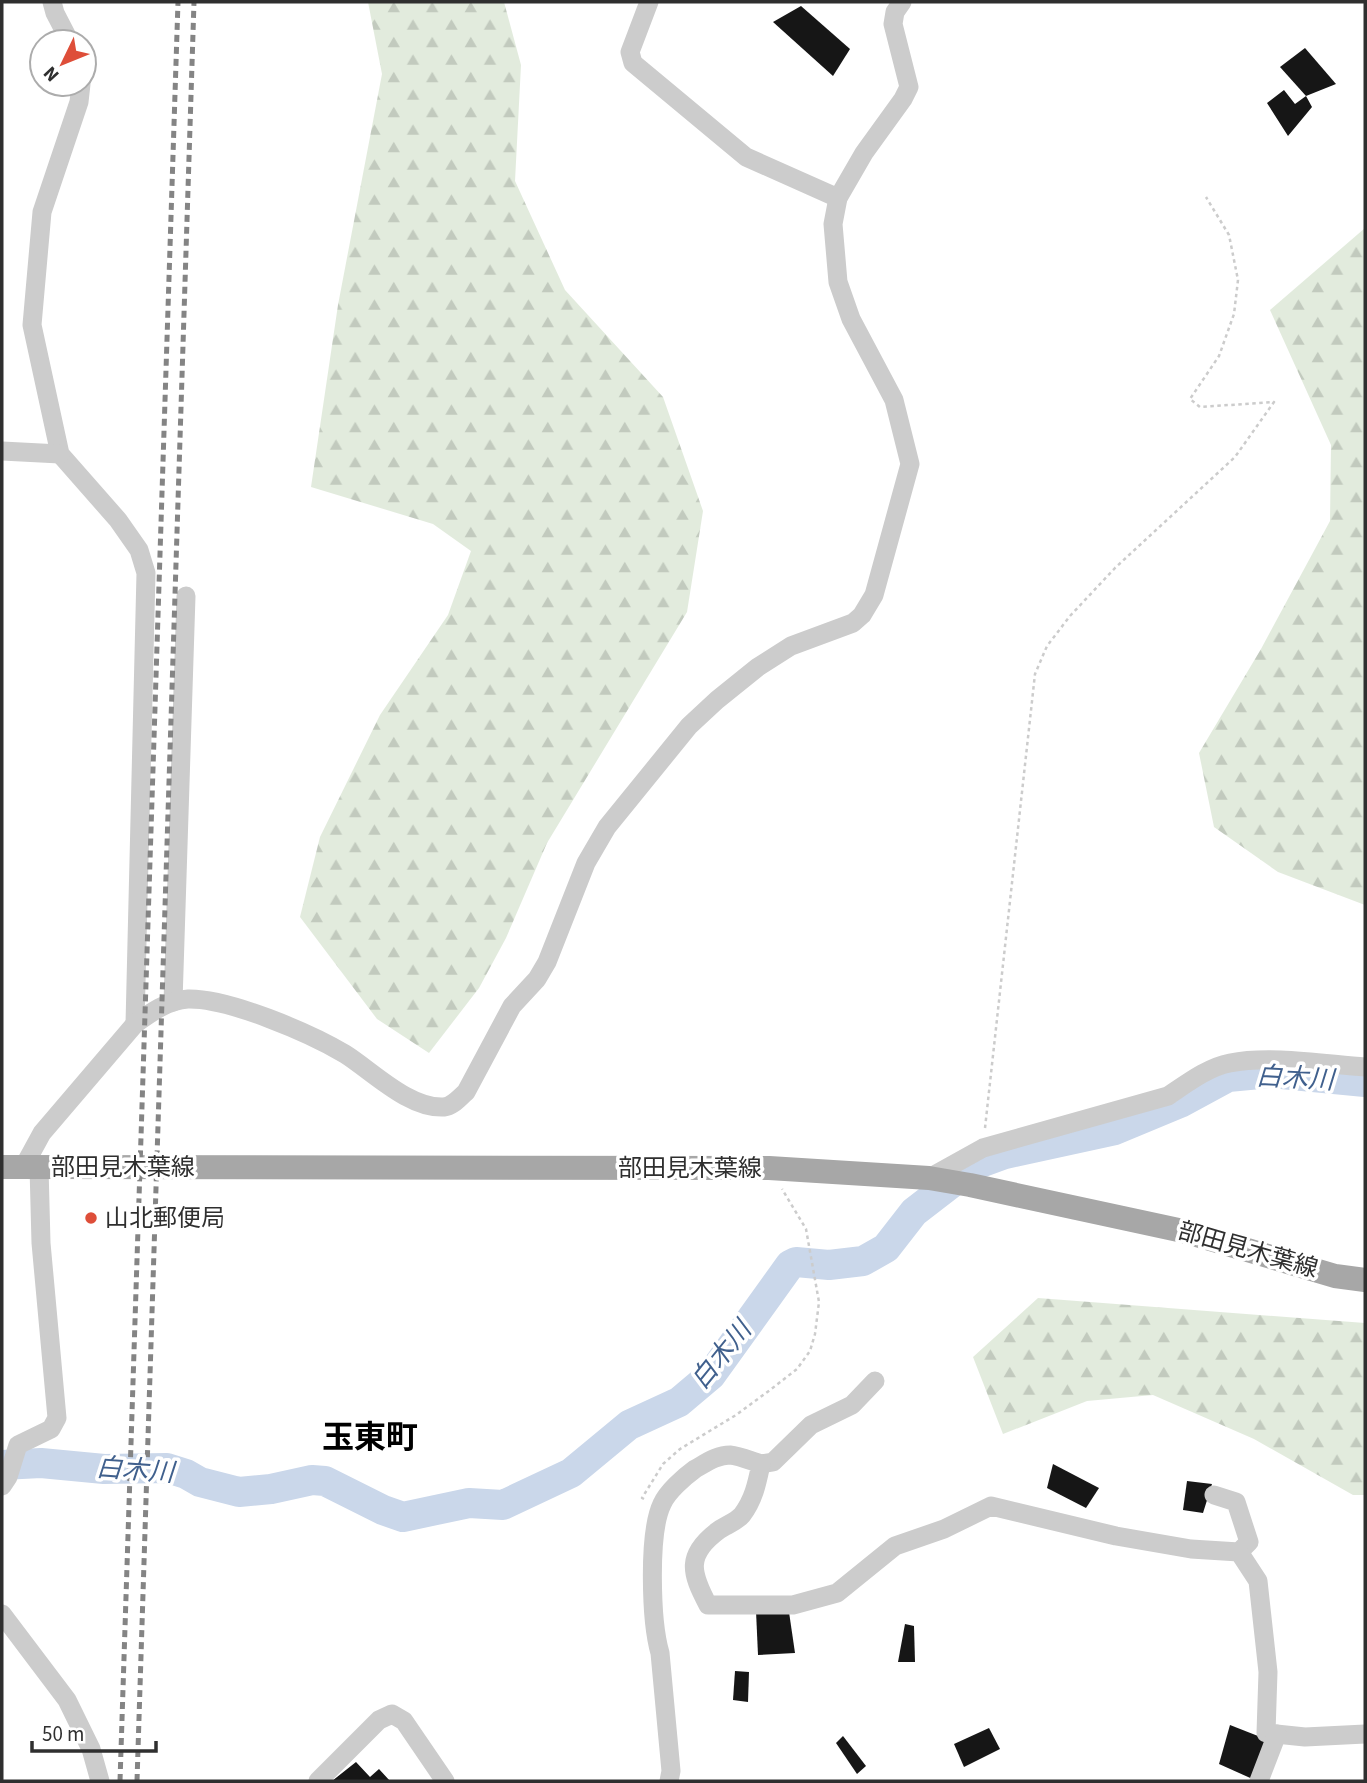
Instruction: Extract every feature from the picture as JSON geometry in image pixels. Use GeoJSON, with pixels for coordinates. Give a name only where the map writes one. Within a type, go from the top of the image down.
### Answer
{"type":"FeatureCollection","features":[{"type":"Feature","properties":{"kind":"main road","name":"部田見木葉線"},"geometry":{"type":"LineString","coordinates":[[22,1167],[769,1168],[935,1179],[1184,1231],[1335,1276],[1365,1280]]}},
{"type":"Feature","properties":{"kind":"street"},"geometry":{"type":"LineString","coordinates":[[52,2],[63,28]]}},
{"type":"Feature","properties":{"kind":"street"},"geometry":{"type":"LineString","coordinates":[[649,2],[630,52],[633,63],[746,158],[838,198]]}},
{"type":"Feature","properties":{"kind":"street"},"geometry":{"type":"LineString","coordinates":[[5,1482],[18,1446],[51,1429],[57,1418],[41,1243],[22,1167],[42,1133],[135,1024],[154,1010],[173,1002],[188,999],[226,1005],[299,1031],[345,1055],[404,1094],[428,1105],[449,1105],[466,1092],[512,1006],[537,979],[547,962],[586,863],[607,827],[689,726],[758,667],[791,646],[848,627],[862,615],[874,595],[910,464],[894,400],[851,319],[838,282],[832,224],[838,198],[864,153],[909,87],[892,24],[895,12],[902,2]]}},
{"type":"Feature","properties":{"kind":"street"},"geometry":{"type":"LineString","coordinates":[[79,98],[42,212],[32,325],[60,454],[118,520],[139,550],[146,573],[135,1024]]}},
{"type":"Feature","properties":{"kind":"street"},"geometry":{"type":"LineString","coordinates":[[2,451],[60,454]]}},
{"type":"Feature","properties":{"kind":"street"},"geometry":{"type":"LineString","coordinates":[[173,1002],[186,596]]}},
{"type":"Feature","properties":{"kind":"street"},"geometry":{"type":"LineString","coordinates":[[935,1179],[983,1148],[1168,1096],[1228,1063],[1277,1061],[1365,1067]]}},
{"type":"Feature","properties":{"kind":"street"},"geometry":{"type":"LineString","coordinates":[[670,1781],[654,1587],[654,1528],[662,1501],[689,1473],[712,1459],[730,1455],[761,1464],[773,1462],[811,1425],[852,1405],[875,1381]]}},
{"type":"Feature","properties":{"kind":"street"},"geometry":{"type":"LineString","coordinates":[[761,1464],[754,1498],[740,1518],[702,1544],[694,1562],[695,1580],[708,1605],[793,1605],[837,1593],[895,1546],[944,1529],[991,1507],[1116,1536],[1191,1549],[1239,1552],[1249,1542],[1236,1502],[1214,1495]]}},
{"type":"Feature","properties":{"kind":"street"},"geometry":{"type":"LineString","coordinates":[[1239,1552],[1258,1581],[1268,1672],[1266,1733],[1305,1737],[1365,1734]]}},
{"type":"Feature","properties":{"kind":"street"},"geometry":{"type":"LineString","coordinates":[[2,1614],[67,1700],[91,1749],[100,1781]]}},
{"type":"Feature","properties":{"kind":"street"},"geometry":{"type":"LineString","coordinates":[[318,1781],[379,1720],[392,1714],[404,1721],[445,1781]]}},
{"type":"Feature","properties":{"kind":"street"},"geometry":{"type":"LineString","coordinates":[[1259,1781],[1277,1734]]}},
{"type":"Feature","properties":{"kind":"path"},"geometry":{"type":"LineString","coordinates":[[983,1148],[1035,674],[1047,646],[1070,616],[1115,568],[1235,457],[1274,402],[1200,407],[1190,399],[1219,356],[1234,314],[1238,280],[1229,235],[1206,197]]}},
{"type":"Feature","properties":{"kind":"path"},"geometry":{"type":"LineString","coordinates":[[659,1512],[642,1498],[663,1464],[680,1449],[736,1415],[770,1390],[797,1369],[810,1351],[819,1303],[806,1229],[769,1168]]}},
{"type":"Feature","properties":{"kind":"green space"},"geometry":{"type":"Polygon","coordinates":[[[368,2],[504,2],[521,65],[515,181],[565,290],[663,397],[703,511],[687,612],[547,843],[506,938],[479,988],[429,1053],[377,1019],[300,917],[320,837],[380,715],[448,615],[471,551],[433,524],[311,487],[338,305],[382,74],[368,2]]]}},
{"type":"Feature","properties":{"kind":"green space"},"geometry":{"type":"Polygon","coordinates":[[[1365,228],[1365,905],[1278,872],[1214,827],[1199,753],[1261,649],[1330,521],[1331,445],[1270,310],[1365,228]]]}},
{"type":"Feature","properties":{"kind":"green space"},"geometry":{"type":"Polygon","coordinates":[[[1038,1298],[1365,1323],[1365,1495],[1353,1495],[1254,1439],[1153,1395],[1087,1401],[1003,1434],[973,1357],[1038,1298]]]}},
{"type":"Feature","properties":{"kind":"building"},"geometry":{"type":"Polygon","coordinates":[[[801,6],[850,49],[833,76],[773,22],[801,6]]]}},
{"type":"Feature","properties":{"kind":"building"},"geometry":{"type":"Polygon","coordinates":[[[1305,48],[1336,84],[1306,96],[1280,67],[1305,48]]]}},
{"type":"Feature","properties":{"kind":"building"},"geometry":{"type":"Polygon","coordinates":[[[1284,90],[1295,104],[1306,96],[1312,107],[1288,136],[1267,103],[1284,90]]]}},
{"type":"Feature","properties":{"kind":"building"},"geometry":{"type":"Polygon","coordinates":[[[1053,1464],[1099,1488],[1086,1508],[1047,1488],[1053,1464]]]}},
{"type":"Feature","properties":{"kind":"building"},"geometry":{"type":"Polygon","coordinates":[[[1187,1481],[1212,1484],[1203,1513],[1183,1510],[1187,1481]]]}},
{"type":"Feature","properties":{"kind":"building"},"geometry":{"type":"Polygon","coordinates":[[[756,1611],[789,1612],[795,1653],[758,1655],[756,1611]]]}},
{"type":"Feature","properties":{"kind":"building"},"geometry":{"type":"Polygon","coordinates":[[[905,1624],[914,1626],[915,1662],[898,1662],[905,1624]]]}},
{"type":"Feature","properties":{"kind":"building"},"geometry":{"type":"Polygon","coordinates":[[[735,1671],[749,1672],[748,1702],[733,1700],[735,1671]]]}},
{"type":"Feature","properties":{"kind":"building"},"geometry":{"type":"Polygon","coordinates":[[[1230,1725],[1273,1742],[1257,1781],[1219,1764],[1230,1725]]]}},
{"type":"Feature","properties":{"kind":"building"},"geometry":{"type":"Polygon","coordinates":[[[989,1728],[1000,1749],[964,1767],[954,1744],[989,1728]]]}},
{"type":"Feature","properties":{"kind":"building"},"geometry":{"type":"Polygon","coordinates":[[[843,1736],[866,1766],[857,1774],[836,1743],[843,1736]]]}},
{"type":"Feature","properties":{"kind":"building"},"geometry":{"type":"Polygon","coordinates":[[[356,1762],[370,1777],[379,1769],[390,1781],[332,1781],[356,1762]]]}},
{"type":"Feature","properties":{"kind":"waterway","name":"白木川"},"geometry":{"type":"LineString","coordinates":[[2,1465],[41,1463],[104,1469],[167,1468],[200,1482],[239,1492],[271,1489],[312,1480],[325,1481],[403,1517],[469,1503],[503,1505],[571,1473],[629,1425],[679,1402],[711,1375],[790,1265],[796,1262],[829,1265],[863,1261],[886,1248],[914,1212],[975,1165],[1005,1154],[1115,1130],[1180,1103],[1228,1077],[1271,1073],[1365,1082]]}},
{"type":"Feature","properties":{"kind":"railway"},"geometry":{"type":"LineString","coordinates":[[120,1781],[178,2]]}},
{"type":"Feature","properties":{"kind":"railway"},"geometry":{"type":"LineString","coordinates":[[137,1781],[194,2]]}},
{"type":"Feature","properties":{"kind":"place","name":"山北郵便局"},"geometry":{"type":"Point","coordinates":[91,1218]}},
{"type":"Feature","properties":{"kind":"district","name":"玉東町"},"geometry":{"type":"Point","coordinates":[370,1438]}}]}
